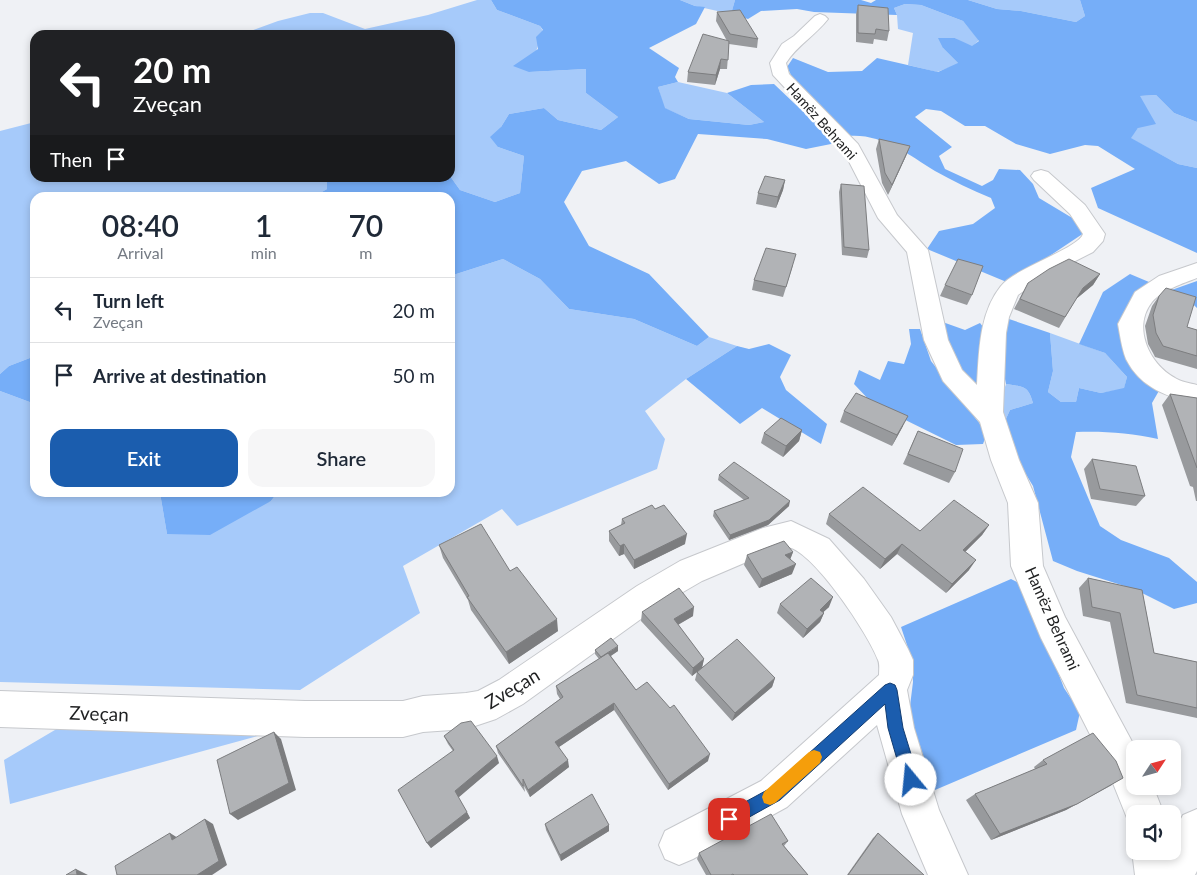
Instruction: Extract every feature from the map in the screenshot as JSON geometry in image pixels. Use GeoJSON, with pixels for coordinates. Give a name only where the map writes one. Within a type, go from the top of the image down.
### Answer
{"type":"FeatureCollection","features":[{"type":"Feature","properties":{"kind":"street","name":"Hamëz Behrami"},"geometry":{"type":"LineString","coordinates":[[820,19],[782,54],[778,62],[781,75],[851,148],[888,218],[916,250],[921,262],[923,286],[936,340],[952,375],[992,418],[1005,460],[1023,502],[1027,566],[1054,627],[1120,754],[1141,805]]}},
{"type":"Feature","properties":{"kind":"street","name":"Hamëz Behrami"},"geometry":{"type":"LineString","coordinates":[[989,414],[992,345],[1001,305],[1010,290],[1037,272],[1085,247],[1092,241],[1094,234],[1077,209],[1041,176]]}},
{"type":"Feature","properties":{"kind":"street"},"geometry":{"type":"LineString","coordinates":[[1197,270],[1167,281],[1143,297],[1130,324],[1138,357],[1153,375],[1166,385],[1197,394]]}},
{"type":"Feature","properties":{"kind":"street","name":"Zveçan"},"geometry":{"type":"LineString","coordinates":[[0,709],[305,719],[403,719],[423,714],[466,711],[484,707],[511,692],[648,596],[691,571],[774,537],[791,534],[818,548],[853,589],[880,628],[896,660],[896,675],[890,690],[896,728],[922,814],[948,875]]}},
{"type":"Feature","properties":{"kind":"street"},"geometry":{"type":"LineString","coordinates":[[679,845],[774,794],[890,690]]}},
{"type":"Feature","properties":{"kind":"street"},"geometry":{"type":"LineString","coordinates":[[1174,875],[1197,829]]}},
{"type":"Feature","properties":{"kind":"street"},"geometry":{"type":"LineString","coordinates":[[1153,860],[1155,875]]}},
{"type":"Feature","properties":{"kind":"shaded area"},"geometry":{"type":"Polygon","coordinates":[[[477,0],[491,0],[497,10],[540,26],[543,31],[529,72],[586,69],[586,93],[618,117],[601,130],[558,120],[544,108],[509,114],[501,127],[498,147],[524,156],[520,193],[495,202],[460,190],[454,182],[455,30],[254,30],[278,21],[310,13],[323,13],[365,29],[428,15],[477,0]]]}},
{"type":"Feature","properties":{"kind":"shaded area"},"geometry":{"type":"Polygon","coordinates":[[[491,0],[680,0],[695,6],[705,7],[696,24],[649,48],[679,68],[675,77],[678,82],[658,87],[665,108],[689,119],[749,125],[764,122],[727,93],[751,85],[774,84],[836,143],[806,149],[767,139],[698,134],[675,179],[659,184],[626,161],[582,171],[564,202],[589,246],[649,274],[709,337],[697,346],[634,319],[569,309],[540,279],[503,259],[455,274],[455,192],[322,192],[327,189],[327,182],[454,182],[460,190],[495,202],[520,193],[524,156],[498,147],[490,137],[501,127],[509,114],[544,108],[558,120],[601,130],[618,117],[586,93],[586,69],[529,72],[513,66],[538,49],[536,37],[543,30],[540,26],[497,10],[491,0]]]}},
{"type":"Feature","properties":{"kind":"shaded area"},"geometry":{"type":"Polygon","coordinates":[[[680,0],[735,0],[731,14],[695,6],[680,0]]]}},
{"type":"Feature","properties":{"kind":"shaded area"},"geometry":{"type":"Polygon","coordinates":[[[735,0],[861,0],[871,3],[876,0],[968,0],[997,9],[1021,11],[1076,22],[1085,16],[1080,0],[1197,0],[1197,122],[1174,113],[1156,95],[1140,96],[1156,124],[1138,128],[1131,138],[1178,164],[1197,168],[1197,253],[1098,208],[1091,188],[1135,169],[1098,146],[1085,145],[1050,154],[1016,144],[985,126],[965,126],[941,111],[926,109],[915,117],[952,147],[939,156],[945,169],[982,186],[993,180],[999,169],[1020,170],[1033,184],[1039,198],[1079,222],[1084,233],[1009,283],[927,249],[939,231],[973,224],[995,208],[991,198],[969,189],[883,141],[860,136],[848,136],[795,83],[787,67],[793,58],[828,72],[862,71],[877,58],[938,72],[958,63],[943,48],[938,38],[955,38],[972,46],[979,41],[963,21],[921,5],[905,4],[894,8],[897,15],[814,12],[797,9],[761,11],[748,19],[731,14],[735,0]]]}},
{"type":"Feature","properties":{"kind":"shaded area"},"geometry":{"type":"Polygon","coordinates":[[[968,0],[1080,0],[1085,16],[1076,22],[1021,11],[997,9],[968,0]]]}},
{"type":"Feature","properties":{"kind":"shaded area"},"geometry":{"type":"Polygon","coordinates":[[[905,4],[921,5],[963,21],[979,40],[972,47],[955,38],[943,48],[959,64],[937,72],[908,65],[913,33],[898,29],[897,15],[894,8],[905,4]]]}},
{"type":"Feature","properties":{"kind":"shaded area"},"geometry":{"type":"Polygon","coordinates":[[[678,82],[727,93],[764,122],[749,125],[689,119],[664,108],[658,87],[678,82]]]}},
{"type":"Feature","properties":{"kind":"shaded area"},"geometry":{"type":"Polygon","coordinates":[[[1156,95],[1174,113],[1197,122],[1197,168],[1178,164],[1130,138],[1138,128],[1140,96],[1156,95]]]}},
{"type":"Feature","properties":{"kind":"shaded area"},"geometry":{"type":"Polygon","coordinates":[[[30,123],[30,182],[327,182],[327,189],[322,192],[30,192],[30,358],[9,366],[0,374],[0,131],[30,123]]]}},
{"type":"Feature","properties":{"kind":"shaded area"},"geometry":{"type":"Polygon","coordinates":[[[503,259],[540,279],[569,309],[634,319],[697,346],[709,337],[737,346],[686,379],[645,411],[665,439],[657,469],[517,526],[502,509],[403,566],[420,613],[300,690],[0,682],[0,391],[30,402],[30,497],[161,497],[167,534],[271,501],[274,497],[455,497],[455,274],[503,259]]]}},
{"type":"Feature","properties":{"kind":"shaded area"},"geometry":{"type":"Polygon","coordinates":[[[1130,274],[1149,282],[1132,298],[1160,389],[1152,403],[1158,439],[1117,433],[1076,432],[1071,457],[1100,526],[1121,540],[1169,558],[1197,582],[1197,603],[1174,609],[1134,589],[1077,571],[1053,561],[1033,486],[1016,458],[1005,421],[1010,410],[1033,403],[1027,390],[1006,384],[1004,374],[1006,318],[1050,333],[1053,371],[1048,392],[1061,402],[1076,402],[1079,388],[1101,393],[1124,388],[1127,377],[1105,353],[1079,344],[1103,292],[1130,274]]]}},
{"type":"Feature","properties":{"kind":"shaded area"},"geometry":{"type":"Polygon","coordinates":[[[1197,281],[1197,308],[1184,296],[1163,293],[1197,281]]]}},
{"type":"Feature","properties":{"kind":"shaded area"},"geometry":{"type":"Polygon","coordinates":[[[937,320],[965,330],[980,323],[987,332],[977,386],[957,368],[937,320]]]}},
{"type":"Feature","properties":{"kind":"shaded area"},"geometry":{"type":"Polygon","coordinates":[[[909,329],[920,329],[931,361],[987,433],[983,444],[956,445],[873,404],[854,384],[859,370],[880,380],[888,361],[904,364],[911,344],[909,329]]]}},
{"type":"Feature","properties":{"kind":"shaded area"},"geometry":{"type":"Polygon","coordinates":[[[1050,333],[1105,353],[1127,377],[1124,389],[1101,393],[1079,388],[1076,402],[1061,402],[1048,392],[1053,371],[1050,333]]]}},
{"type":"Feature","properties":{"kind":"shaded area"},"geometry":{"type":"Polygon","coordinates":[[[769,344],[791,355],[780,377],[786,390],[827,424],[821,444],[762,408],[740,424],[686,379],[737,346],[749,349],[769,344]]]}},
{"type":"Feature","properties":{"kind":"shaded area"},"geometry":{"type":"Polygon","coordinates":[[[30,358],[30,402],[0,391],[0,374],[9,366],[30,358]]]}},
{"type":"Feature","properties":{"kind":"shaded area"},"geometry":{"type":"Polygon","coordinates":[[[1006,384],[1027,390],[1033,403],[1010,410],[1005,421],[999,405],[1006,384]]]}},
{"type":"Feature","properties":{"kind":"shaded area"},"geometry":{"type":"Polygon","coordinates":[[[161,497],[274,497],[271,501],[210,535],[167,534],[161,497]]]}},
{"type":"Feature","properties":{"kind":"shaded area"},"geometry":{"type":"Polygon","coordinates":[[[1011,579],[1025,586],[1064,688],[1080,712],[1076,730],[935,790],[909,714],[913,682],[912,660],[901,627],[1011,579]]]}},
{"type":"Feature","properties":{"kind":"shaded area"},"geometry":{"type":"Polygon","coordinates":[[[60,727],[283,729],[10,804],[4,760],[60,727]]]}},
{"type":"Feature","properties":{"kind":"building"},"geometry":{"type":"Polygon","coordinates":[[[858,5],[888,8],[889,31],[876,29],[875,34],[858,33],[858,5]]]}},
{"type":"Feature","properties":{"kind":"building"},"geometry":{"type":"Polygon","coordinates":[[[740,10],[758,39],[730,34],[717,12],[740,10]]]}},
{"type":"Feature","properties":{"kind":"building"},"geometry":{"type":"Polygon","coordinates":[[[703,34],[729,41],[728,60],[721,59],[716,75],[688,72],[703,34]]]}},
{"type":"Feature","properties":{"kind":"building"},"geometry":{"type":"Polygon","coordinates":[[[879,139],[910,146],[892,185],[885,173],[879,139]]]}},
{"type":"Feature","properties":{"kind":"building"},"geometry":{"type":"Polygon","coordinates":[[[765,176],[785,180],[778,197],[758,193],[765,176]]]}},
{"type":"Feature","properties":{"kind":"building"},"geometry":{"type":"Polygon","coordinates":[[[841,184],[864,186],[869,250],[844,247],[841,184]]]}},
{"type":"Feature","properties":{"kind":"building"},"geometry":{"type":"Polygon","coordinates":[[[766,248],[796,254],[786,287],[754,280],[766,248]]]}},
{"type":"Feature","properties":{"kind":"building"},"geometry":{"type":"Polygon","coordinates":[[[958,259],[983,266],[972,295],[945,285],[958,259]]]}},
{"type":"Feature","properties":{"kind":"building"},"geometry":{"type":"Polygon","coordinates":[[[1069,259],[1100,274],[1083,288],[1065,317],[1020,299],[1028,283],[1069,259]]]}},
{"type":"Feature","properties":{"kind":"building"},"geometry":{"type":"Polygon","coordinates":[[[1166,288],[1196,297],[1187,327],[1197,330],[1197,356],[1163,346],[1156,333],[1153,315],[1159,296],[1166,288]]]}},
{"type":"Feature","properties":{"kind":"building"},"geometry":{"type":"Polygon","coordinates":[[[856,393],[908,416],[897,435],[844,411],[856,393]]]}},
{"type":"Feature","properties":{"kind":"building"},"geometry":{"type":"Polygon","coordinates":[[[1170,394],[1197,398],[1197,468],[1170,394]]]}},
{"type":"Feature","properties":{"kind":"building"},"geometry":{"type":"Polygon","coordinates":[[[781,418],[802,430],[786,446],[764,433],[781,418]]]}},
{"type":"Feature","properties":{"kind":"building"},"geometry":{"type":"Polygon","coordinates":[[[918,431],[963,449],[955,472],[908,454],[918,431]]]}},
{"type":"Feature","properties":{"kind":"building"},"geometry":{"type":"Polygon","coordinates":[[[1092,459],[1136,466],[1145,496],[1100,489],[1092,459]]]}},
{"type":"Feature","properties":{"kind":"building"},"geometry":{"type":"Polygon","coordinates":[[[734,462],[790,501],[769,520],[730,535],[714,511],[749,498],[719,475],[734,462]]]}},
{"type":"Feature","properties":{"kind":"building"},"geometry":{"type":"Polygon","coordinates":[[[863,487],[920,531],[954,500],[989,525],[963,550],[976,560],[952,584],[902,544],[885,559],[829,514],[863,487]]]}},
{"type":"Feature","properties":{"kind":"building"},"geometry":{"type":"Polygon","coordinates":[[[652,505],[655,509],[664,505],[687,534],[634,560],[624,544],[620,546],[609,531],[625,523],[622,519],[652,505]]]}},
{"type":"Feature","properties":{"kind":"building"},"geometry":{"type":"Polygon","coordinates":[[[481,524],[510,571],[517,567],[557,619],[506,652],[467,597],[469,596],[439,545],[481,524]]]}},
{"type":"Feature","properties":{"kind":"building"},"geometry":{"type":"Polygon","coordinates":[[[784,541],[793,552],[785,555],[796,564],[762,579],[747,555],[784,541]]]}},
{"type":"Feature","properties":{"kind":"building"},"geometry":{"type":"Polygon","coordinates":[[[811,578],[833,597],[820,610],[824,613],[807,629],[780,604],[811,578]]]}},
{"type":"Feature","properties":{"kind":"building"},"geometry":{"type":"Polygon","coordinates":[[[1088,578],[1142,590],[1154,653],[1197,662],[1197,708],[1137,695],[1120,613],[1092,607],[1088,578]]]}},
{"type":"Feature","properties":{"kind":"building"},"geometry":{"type":"Polygon","coordinates":[[[679,588],[694,607],[674,619],[704,659],[693,668],[642,612],[679,588]]]}},
{"type":"Feature","properties":{"kind":"building"},"geometry":{"type":"Polygon","coordinates":[[[611,638],[618,646],[601,657],[595,650],[611,638]]]}},
{"type":"Feature","properties":{"kind":"building"},"geometry":{"type":"Polygon","coordinates":[[[737,639],[775,678],[735,713],[697,672],[737,639]]]}},
{"type":"Feature","properties":{"kind":"building"},"geometry":{"type":"Polygon","coordinates":[[[608,653],[636,690],[647,682],[670,708],[674,705],[710,754],[669,784],[614,703],[555,742],[568,760],[528,790],[523,779],[523,786],[496,746],[563,697],[556,686],[608,653]]]}},
{"type":"Feature","properties":{"kind":"building"},"geometry":{"type":"Polygon","coordinates":[[[471,721],[497,756],[455,791],[467,812],[427,843],[398,790],[454,750],[444,736],[461,723],[471,721]]]}},
{"type":"Feature","properties":{"kind":"building"},"geometry":{"type":"Polygon","coordinates":[[[274,732],[289,783],[230,814],[217,760],[274,732]]]}},
{"type":"Feature","properties":{"kind":"building"},"geometry":{"type":"Polygon","coordinates":[[[1093,733],[1116,761],[1123,778],[1077,804],[1000,834],[975,794],[1047,764],[1043,760],[1093,733]]]}},
{"type":"Feature","properties":{"kind":"building"},"geometry":{"type":"Polygon","coordinates":[[[592,794],[609,825],[560,855],[545,824],[592,794]]]}},
{"type":"Feature","properties":{"kind":"building"},"geometry":{"type":"Polygon","coordinates":[[[771,814],[788,841],[782,844],[808,875],[711,875],[699,853],[771,814]]]}},
{"type":"Feature","properties":{"kind":"building"},"geometry":{"type":"Polygon","coordinates":[[[205,819],[219,861],[197,875],[117,875],[115,866],[170,833],[172,840],[205,819]]]}},
{"type":"Feature","properties":{"kind":"building"},"geometry":{"type":"Polygon","coordinates":[[[878,833],[924,875],[848,875],[878,833]]]}},
{"type":"Feature","properties":{"kind":"building"},"geometry":{"type":"Polygon","coordinates":[[[76,869],[77,875],[66,875],[76,869]]]}},
{"type":"Feature","properties":{"kind":"slow traffic"},"geometry":{"type":"LineString","coordinates":[[770,797],[814,757]]}},
{"type":"Feature","properties":{"kind":"route"},"geometry":{"type":"LineString","coordinates":[[729,819],[774,794],[890,690],[896,728],[911,780]]}}]}
